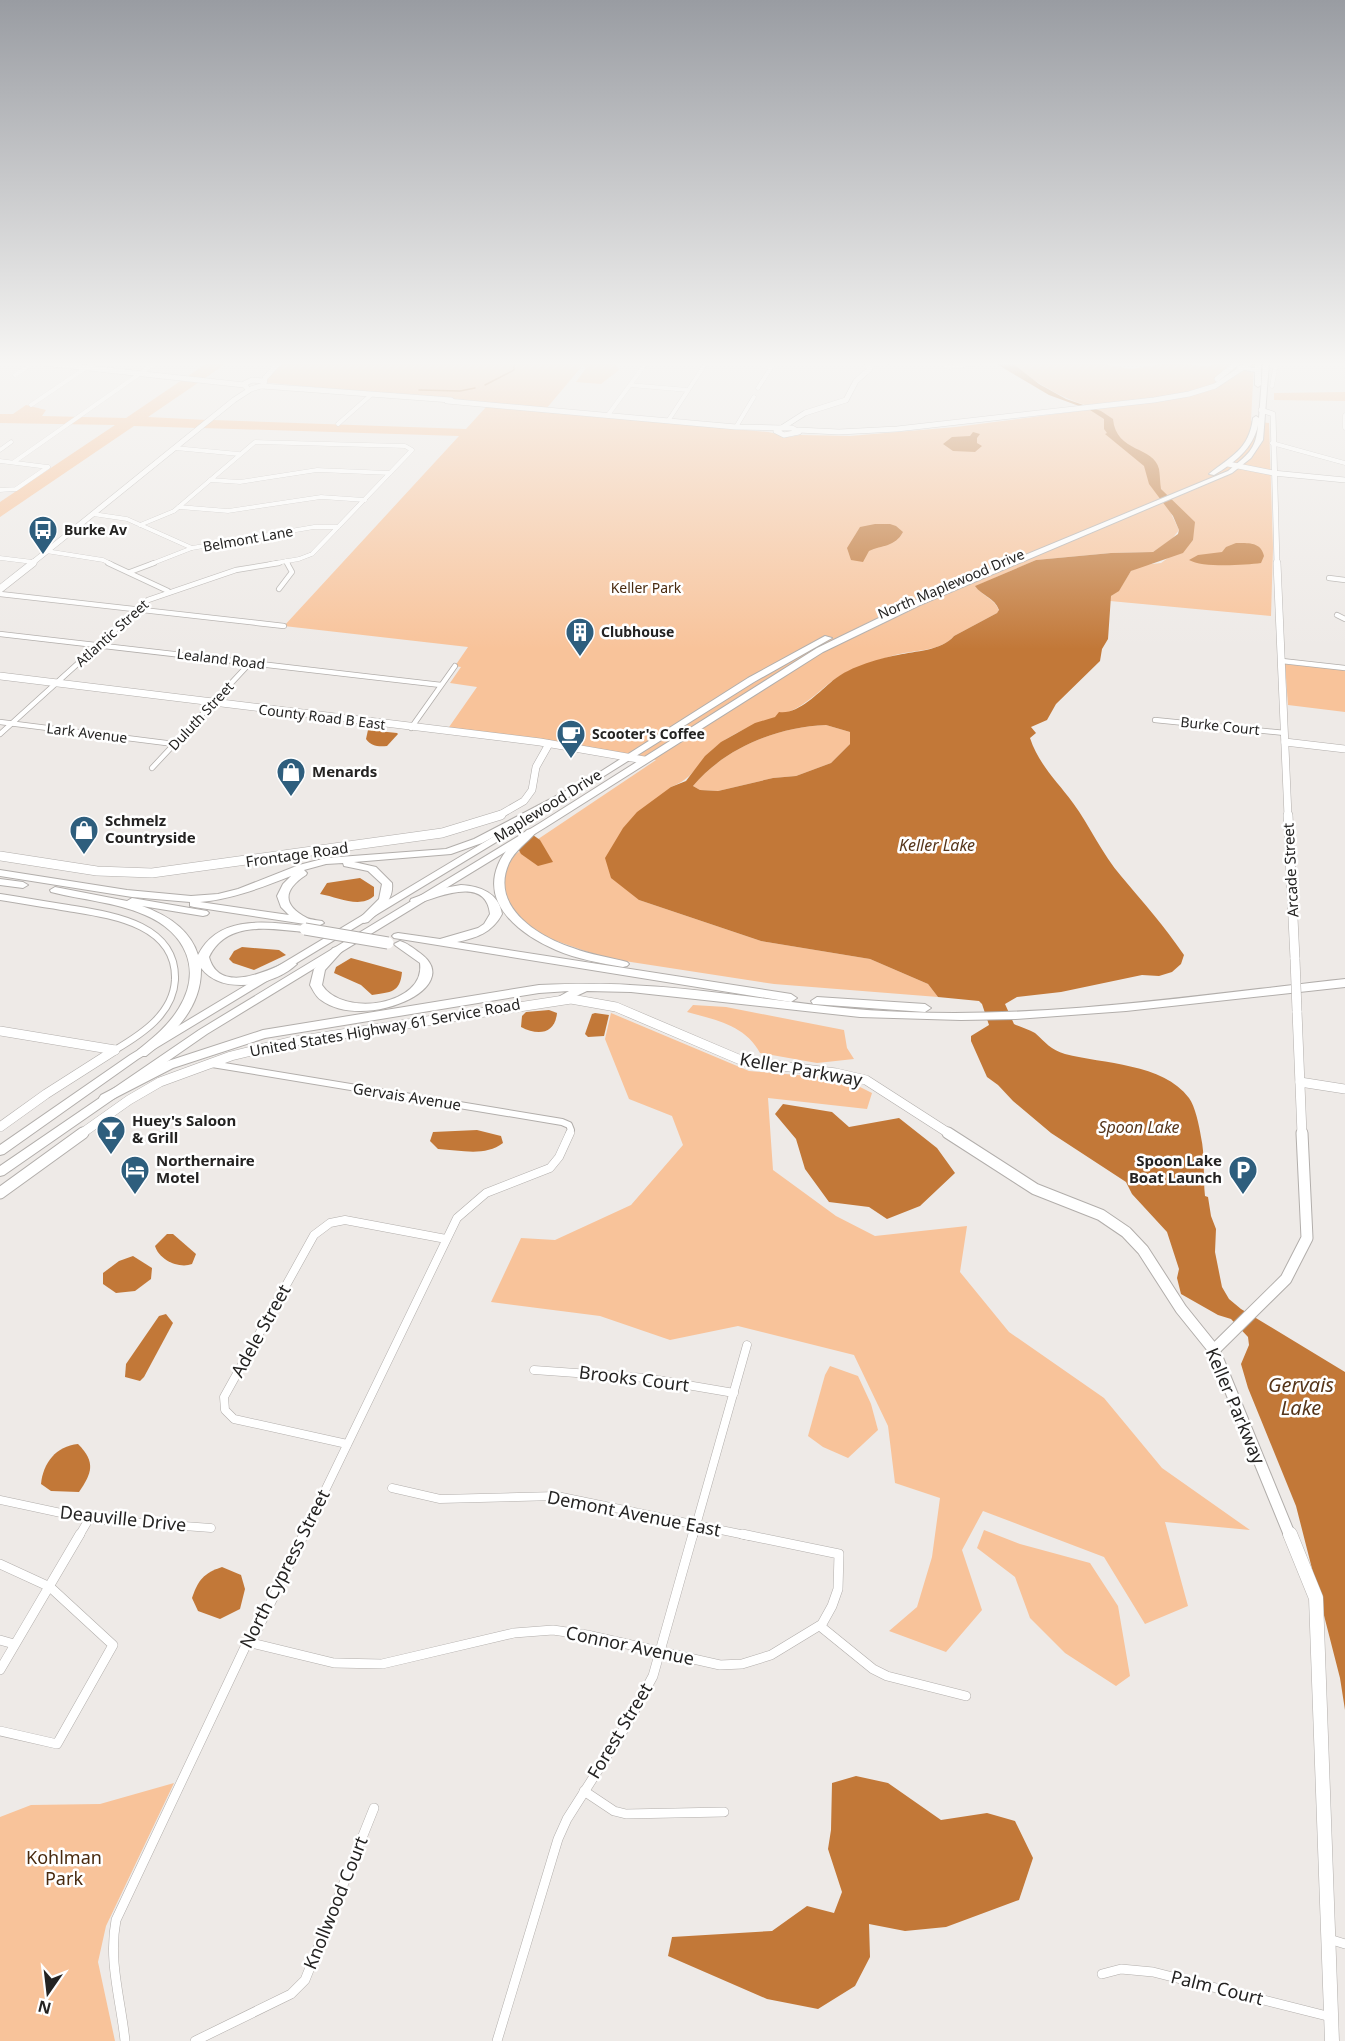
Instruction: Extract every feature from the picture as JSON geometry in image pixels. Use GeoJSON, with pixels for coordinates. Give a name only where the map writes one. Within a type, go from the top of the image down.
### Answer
{"type":"FeatureCollection","features":[{"type":"Feature","properties":{"kind":"highway"},"geometry":{"type":"LineString","coordinates":[[125,893],[191,898],[218,897],[241,892],[303,867],[326,861],[447,852],[478,841],[582,785]]}},
{"type":"Feature","properties":{"kind":"highway"},"geometry":{"type":"LineString","coordinates":[[531,832],[508,854],[497,879],[507,909],[530,932],[582,956],[777,997]]}},
{"type":"Feature","properties":{"kind":"highway"},"geometry":{"type":"LineString","coordinates":[[311,925],[288,911],[283,901],[283,891],[290,881],[303,873],[318,867],[339,864],[372,869],[387,883],[385,899],[364,920]]}},
{"type":"Feature","properties":{"kind":"highway"},"geometry":{"type":"LineString","coordinates":[[0,873],[395,941],[825,1010]]}},
{"type":"Feature","properties":{"kind":"highway"},"geometry":{"type":"LineString","coordinates":[[0,881],[37,886],[130,906],[151,913],[172,925],[191,949],[196,975],[191,998],[169,1030],[142,1053]]}},
{"type":"Feature","properties":{"kind":"highway"},"geometry":{"type":"LineString","coordinates":[[51,889],[311,925]]}},
{"type":"Feature","properties":{"kind":"highway"},"geometry":{"type":"LineString","coordinates":[[395,941],[452,939],[474,934],[491,923],[496,909],[486,896],[468,889],[444,890],[415,901]]}},
{"type":"Feature","properties":{"kind":"highway"},"geometry":{"type":"LineString","coordinates":[[291,964],[263,978],[229,980],[210,972],[204,962],[204,957],[214,940],[237,929],[311,925]]}},
{"type":"Feature","properties":{"kind":"highway"},"geometry":{"type":"LineString","coordinates":[[420,940],[777,997],[968,1012]]}},
{"type":"Feature","properties":{"kind":"highway"},"geometry":{"type":"LineString","coordinates":[[337,950],[318,968],[315,977],[316,988],[325,999],[339,1006],[371,1008],[390,1004],[408,996],[424,980],[427,968],[425,962],[395,941]]}},
{"type":"Feature","properties":{"kind":"highway"},"geometry":{"type":"LineString","coordinates":[[1025,1011],[1345,975]]}},
{"type":"Feature","properties":{"kind":"highway"},"geometry":{"type":"LineString","coordinates":[[105,1098],[169,1065],[263,1034],[520,991],[601,986],[825,1010],[905,1016],[1025,1011],[1345,983]]}},
{"type":"Feature","properties":{"kind":"highway"},"geometry":{"type":"LineString","coordinates":[[559,1000],[583,990],[601,986]]}},
{"type":"Feature","properties":{"kind":"main road","name":"North Maplewood Drive"},"geometry":{"type":"LineString","coordinates":[[0,1172],[202,1032],[531,832],[783,672],[864,627],[1178,492],[1211,475],[1234,458]]}},
{"type":"Feature","properties":{"kind":"main road","name":"North Maplewood Drive"},"geometry":{"type":"LineString","coordinates":[[1178,492],[1215,480],[1247,458]]}},
{"type":"Feature","properties":{"kind":"main road","name":"North Maplewood Drive"},"geometry":{"type":"LineString","coordinates":[[629,756],[770,669],[825,639],[881,613],[1151,504]]}},
{"type":"Feature","properties":{"kind":"main road","name":"Maplewood Drive"},"geometry":{"type":"LineString","coordinates":[[0,1151],[142,1053],[364,920],[629,756]]}},
{"type":"Feature","properties":{"kind":"street"},"geometry":{"type":"LineString","coordinates":[[14,462],[19,458]]}},
{"type":"Feature","properties":{"kind":"street"},"geometry":{"type":"LineString","coordinates":[[0,589],[162,458]]}},
{"type":"Feature","properties":{"kind":"street"},"geometry":{"type":"LineString","coordinates":[[140,525],[171,513],[234,458]]}},
{"type":"Feature","properties":{"kind":"street"},"geometry":{"type":"LineString","coordinates":[[338,528],[404,458]]}},
{"type":"Feature","properties":{"kind":"street","name":"Arcade Street"},"geometry":{"type":"LineString","coordinates":[[1214,1350],[1286,1279],[1307,1238],[1273,458]]}},
{"type":"Feature","properties":{"kind":"street"},"geometry":{"type":"LineString","coordinates":[[1328,458],[1345,463]]}},
{"type":"Feature","properties":{"kind":"street"},"geometry":{"type":"LineString","coordinates":[[0,461],[48,467],[11,491],[0,490]]}},
{"type":"Feature","properties":{"kind":"street"},"geometry":{"type":"LineString","coordinates":[[1228,464],[1273,473],[1345,480]]}},
{"type":"Feature","properties":{"kind":"street"},"geometry":{"type":"LineString","coordinates":[[210,480],[240,482],[317,470],[390,473]]}},
{"type":"Feature","properties":{"kind":"street"},"geometry":{"type":"LineString","coordinates":[[179,507],[228,511],[321,497],[365,500]]}},
{"type":"Feature","properties":{"kind":"street","name":"Belmont Lane"},"geometry":{"type":"LineString","coordinates":[[93,514],[122,518],[192,548],[314,527],[338,528]]}},
{"type":"Feature","properties":{"kind":"street","name":"Atlantic Street"},"geometry":{"type":"LineString","coordinates":[[0,734],[148,600],[236,570],[303,558],[314,552],[338,528]]}},
{"type":"Feature","properties":{"kind":"street"},"geometry":{"type":"LineString","coordinates":[[130,572],[192,548]]}},
{"type":"Feature","properties":{"kind":"street"},"geometry":{"type":"LineString","coordinates":[[46,551],[95,558],[169,591]]}},
{"type":"Feature","properties":{"kind":"street"},"geometry":{"type":"LineString","coordinates":[[0,558],[33,562]]}},
{"type":"Feature","properties":{"kind":"street"},"geometry":{"type":"LineString","coordinates":[[279,589],[292,572],[286,561]]}},
{"type":"Feature","properties":{"kind":"street"},"geometry":{"type":"LineString","coordinates":[[1329,578],[1345,580]]}},
{"type":"Feature","properties":{"kind":"street"},"geometry":{"type":"LineString","coordinates":[[0,594],[284,626]]}},
{"type":"Feature","properties":{"kind":"street"},"geometry":{"type":"LineString","coordinates":[[1337,615],[1345,619]]}},
{"type":"Feature","properties":{"kind":"street","name":"Lealand Road"},"geometry":{"type":"LineString","coordinates":[[0,634],[441,685]]}},
{"type":"Feature","properties":{"kind":"street"},"geometry":{"type":"LineString","coordinates":[[1282,661],[1345,668]]}},
{"type":"Feature","properties":{"kind":"street","name":"Duluth Street"},"geometry":{"type":"LineString","coordinates":[[152,768],[250,663]]}},
{"type":"Feature","properties":{"kind":"street"},"geometry":{"type":"LineString","coordinates":[[411,728],[455,666]]}},
{"type":"Feature","properties":{"kind":"street","name":"County Road B East"},"geometry":{"type":"LineString","coordinates":[[0,676],[549,744],[644,760]]}},
{"type":"Feature","properties":{"kind":"street","name":"Burke Court"},"geometry":{"type":"LineString","coordinates":[[1155,720],[1285,738]]}},
{"type":"Feature","properties":{"kind":"street","name":"Lark Avenue"},"geometry":{"type":"LineString","coordinates":[[0,722],[174,744]]}},
{"type":"Feature","properties":{"kind":"street"},"geometry":{"type":"LineString","coordinates":[[1285,738],[1345,749]]}},
{"type":"Feature","properties":{"kind":"street","name":"Frontage Road"},"geometry":{"type":"LineString","coordinates":[[0,856],[88,870],[152,873],[210,867],[442,833],[495,818],[524,801],[532,790],[534,771],[549,744]]}},
{"type":"Feature","properties":{"kind":"street"},"geometry":{"type":"LineString","coordinates":[[0,897],[115,916],[149,930],[166,947],[175,973],[171,998],[155,1021],[116,1050],[46,1094],[0,1127]]}},
{"type":"Feature","properties":{"kind":"street","name":"United States Highway 61 Service Road"},"geometry":{"type":"LineString","coordinates":[[0,1193],[144,1090],[176,1075],[247,1051],[289,1042],[559,1000],[597,1001],[629,1011]]}},
{"type":"Feature","properties":{"kind":"street","name":"Keller Parkway"},"geometry":{"type":"LineString","coordinates":[[629,1011],[714,1051],[745,1061],[775,1068],[846,1074],[866,1080],[1035,1189],[1114,1223],[1143,1250],[1180,1309],[1214,1350],[1316,1598],[1332,2041]]}},
{"type":"Feature","properties":{"kind":"street"},"geometry":{"type":"LineString","coordinates":[[0,1031],[116,1050]]}},
{"type":"Feature","properties":{"kind":"street","name":"Gervais Avenue"},"geometry":{"type":"LineString","coordinates":[[210,1064],[562,1122],[571,1130],[559,1157]]}},
{"type":"Feature","properties":{"kind":"street"},"geometry":{"type":"LineString","coordinates":[[1300,1082],[1345,1089]]}},
{"type":"Feature","properties":{"kind":"street","name":"North Cypress Street"},"geometry":{"type":"LineString","coordinates":[[125,2041],[124,2023],[110,1952],[116,1920],[248,1643],[251,1643],[446,1239],[457,1218],[476,1200],[498,1188],[543,1172],[559,1157]]}},
{"type":"Feature","properties":{"kind":"street","name":"Adele Street"},"geometry":{"type":"LineString","coordinates":[[347,1444],[234,1419],[225,1410],[224,1397],[314,1235],[330,1223],[345,1220],[446,1239]]}},
{"type":"Feature","properties":{"kind":"street","name":"Forest Street"},"geometry":{"type":"LineString","coordinates":[[497,2041],[558,1839],[567,1819],[642,1700],[661,1652],[747,1345]]}},
{"type":"Feature","properties":{"kind":"street","name":"Brooks Court"},"geometry":{"type":"LineString","coordinates":[[534,1370],[638,1377],[734,1393]]}},
{"type":"Feature","properties":{"kind":"street","name":"Demont Avenue East"},"geometry":{"type":"LineString","coordinates":[[392,1488],[440,1499],[556,1496],[839,1554]]}},
{"type":"Feature","properties":{"kind":"street","name":"Deauville Drive"},"geometry":{"type":"LineString","coordinates":[[0,1500],[89,1519],[211,1528]]}},
{"type":"Feature","properties":{"kind":"street"},"geometry":{"type":"LineString","coordinates":[[0,1670],[89,1519]]}},
{"type":"Feature","properties":{"kind":"street","name":"Connor Avenue"},"geometry":{"type":"LineString","coordinates":[[251,1643],[334,1663],[370,1664],[410,1659],[514,1633],[553,1630],[720,1665],[753,1664],[767,1659],[820,1626],[833,1604],[841,1572],[839,1554]]}},
{"type":"Feature","properties":{"kind":"street"},"geometry":{"type":"LineString","coordinates":[[0,1564],[50,1587],[113,1645],[57,1744],[0,1731]]}},
{"type":"Feature","properties":{"kind":"street"},"geometry":{"type":"LineString","coordinates":[[820,1626],[873,1669],[887,1676],[966,1696]]}},
{"type":"Feature","properties":{"kind":"street"},"geometry":{"type":"LineString","coordinates":[[0,1640],[14,1644]]}},
{"type":"Feature","properties":{"kind":"street"},"geometry":{"type":"LineString","coordinates":[[584,1791],[614,1810],[626,1814],[724,1812]]}},
{"type":"Feature","properties":{"kind":"street","name":"Knollwood Court"},"geometry":{"type":"LineString","coordinates":[[195,2041],[291,1994],[305,1980],[374,1808]]}},
{"type":"Feature","properties":{"kind":"street"},"geometry":{"type":"LineString","coordinates":[[1329,1938],[1345,1944]]}},
{"type":"Feature","properties":{"kind":"street","name":"Palm Court"},"geometry":{"type":"LineString","coordinates":[[1102,1974],[1121,1969],[1153,1972],[1331,2017]]}},
{"type":"Feature","properties":{"kind":"green space"},"geometry":{"type":"Polygon","coordinates":[[[65,458],[87,458],[0,517],[0,502],[65,458]]]}},
{"type":"Feature","properties":{"kind":"green space","name":"Keller Park"},"geometry":{"type":"Polygon","coordinates":[[[439,458],[1270,458],[1273,548],[1271,616],[1110,601],[1111,596],[1119,590],[1131,571],[1143,565],[1161,563],[1193,540],[1166,503],[1179,530],[1172,539],[1153,552],[1111,553],[1036,560],[976,586],[994,603],[999,611],[997,613],[934,648],[895,655],[843,674],[795,709],[730,737],[714,749],[687,778],[671,787],[639,900],[761,941],[870,959],[928,984],[938,997],[774,984],[605,958],[528,931],[497,889],[504,862],[656,760],[604,750],[447,730],[477,687],[450,683],[461,667],[455,666],[468,647],[284,626],[439,458]]]}},
{"type":"Feature","properties":{"kind":"green space"},"geometry":{"type":"Polygon","coordinates":[[[1285,664],[1345,670],[1345,712],[1288,705],[1285,664]]]}},
{"type":"Feature","properties":{"kind":"green space"},"geometry":{"type":"Polygon","coordinates":[[[826,725],[850,732],[850,744],[831,763],[796,776],[773,778],[718,791],[700,790],[693,786],[720,761],[753,742],[789,730],[826,725]]]}},
{"type":"Feature","properties":{"kind":"green space"},"geometry":{"type":"Polygon","coordinates":[[[693,1005],[726,1007],[844,1030],[847,1048],[854,1059],[817,1063],[760,1053],[754,1044],[738,1030],[719,1021],[687,1012],[693,1005]]]}},
{"type":"Feature","properties":{"kind":"green space"},"geometry":{"type":"Polygon","coordinates":[[[611,1013],[749,1071],[844,1079],[872,1093],[867,1109],[768,1098],[773,1170],[836,1216],[875,1236],[967,1226],[960,1272],[1009,1332],[1104,1398],[1162,1468],[1250,1530],[1165,1522],[1188,1606],[1145,1624],[1104,1557],[983,1511],[962,1550],[982,1610],[946,1652],[889,1631],[917,1607],[932,1557],[940,1498],[895,1483],[888,1426],[854,1355],[738,1326],[670,1340],[600,1316],[491,1302],[521,1238],[555,1240],[631,1205],[683,1145],[672,1116],[629,1099],[605,1039],[611,1013]]]}},
{"type":"Feature","properties":{"kind":"green space"},"geometry":{"type":"Polygon","coordinates":[[[830,1366],[858,1376],[871,1404],[878,1430],[848,1458],[823,1447],[808,1436],[825,1375],[830,1366]]]}},
{"type":"Feature","properties":{"kind":"green space"},"geometry":{"type":"Polygon","coordinates":[[[984,1530],[1020,1544],[1090,1563],[1118,1606],[1130,1676],[1116,1686],[1065,1653],[1030,1618],[1015,1577],[977,1548],[984,1530]]]}},
{"type":"Feature","properties":{"kind":"green space","name":"Kohlman Park"},"geometry":{"type":"Polygon","coordinates":[[[174,1783],[106,1926],[98,1962],[115,2041],[0,2041],[0,1817],[31,1805],[100,1804],[174,1783]]]}},
{"type":"Feature","properties":{"kind":"water","name":"Keller Lake"},"geometry":{"type":"Polygon","coordinates":[[[1135,458],[1152,458],[1156,462],[1161,489],[1195,522],[1193,540],[1183,553],[1131,571],[1119,591],[1111,596],[1108,639],[1102,649],[1100,661],[1056,704],[1047,720],[1031,727],[1036,733],[1030,738],[1043,765],[1079,812],[1114,867],[1184,955],[1181,964],[1172,972],[1159,976],[1142,975],[1061,992],[1017,997],[1005,1004],[1014,1024],[1035,1033],[1056,1050],[1065,1054],[1148,1071],[1178,1086],[1189,1098],[1196,1116],[1202,1144],[1205,1196],[1208,1197],[1216,1229],[1215,1252],[1222,1287],[1229,1299],[1241,1309],[1345,1372],[1345,1710],[1340,1678],[1296,1506],[1248,1388],[1241,1364],[1249,1345],[1248,1337],[1231,1319],[1218,1315],[1181,1294],[1177,1278],[1179,1269],[1167,1232],[1132,1194],[1126,1182],[1051,1133],[987,1077],[971,1041],[971,1036],[989,1025],[982,1004],[979,1001],[938,997],[928,984],[870,959],[761,941],[639,900],[611,878],[605,858],[623,828],[637,812],[671,787],[686,781],[705,756],[721,742],[755,723],[775,717],[779,712],[800,707],[837,678],[853,669],[880,659],[935,648],[997,613],[999,610],[995,603],[975,586],[1036,560],[1111,553],[1153,552],[1178,534],[1179,530],[1173,516],[1149,484],[1144,466],[1135,458]],[[826,725],[789,730],[753,742],[736,751],[720,761],[693,786],[700,790],[718,791],[773,778],[796,776],[831,763],[850,744],[850,732],[826,725]]]}},
{"type":"Feature","properties":{"kind":"water"},"geometry":{"type":"Polygon","coordinates":[[[890,524],[903,532],[900,537],[888,545],[869,551],[863,562],[851,560],[847,548],[860,527],[890,524]]]}},
{"type":"Feature","properties":{"kind":"water"},"geometry":{"type":"Polygon","coordinates":[[[1236,543],[1254,544],[1260,548],[1264,556],[1261,563],[1213,565],[1189,560],[1198,555],[1222,552],[1226,547],[1236,543]]]}},
{"type":"Feature","properties":{"kind":"water"},"geometry":{"type":"Polygon","coordinates":[[[368,730],[398,734],[387,746],[378,746],[366,739],[368,730]]]}},
{"type":"Feature","properties":{"kind":"water"},"geometry":{"type":"Polygon","coordinates":[[[533,835],[540,840],[553,862],[538,866],[521,854],[516,845],[533,835]]]}},
{"type":"Feature","properties":{"kind":"water"},"geometry":{"type":"Polygon","coordinates":[[[360,878],[374,887],[374,896],[368,900],[348,901],[320,894],[327,883],[360,878]]]}},
{"type":"Feature","properties":{"kind":"water"},"geometry":{"type":"Polygon","coordinates":[[[242,947],[279,950],[286,955],[254,970],[233,963],[229,959],[234,951],[242,947]]]}},
{"type":"Feature","properties":{"kind":"water"},"geometry":{"type":"Polygon","coordinates":[[[351,958],[402,972],[397,988],[372,995],[361,985],[334,973],[336,967],[351,958]]]}},
{"type":"Feature","properties":{"kind":"water"},"geometry":{"type":"Polygon","coordinates":[[[549,1010],[557,1013],[556,1020],[549,1029],[534,1032],[521,1027],[522,1016],[526,1012],[549,1010]]]}},
{"type":"Feature","properties":{"kind":"water"},"geometry":{"type":"Polygon","coordinates":[[[592,1014],[609,1015],[604,1036],[588,1037],[585,1034],[592,1014]]]}},
{"type":"Feature","properties":{"kind":"water"},"geometry":{"type":"Polygon","coordinates":[[[783,1104],[832,1112],[849,1127],[899,1118],[937,1148],[955,1173],[920,1206],[887,1219],[869,1207],[829,1202],[805,1169],[796,1139],[775,1114],[783,1104]]]}},
{"type":"Feature","properties":{"kind":"water"},"geometry":{"type":"Polygon","coordinates":[[[477,1130],[501,1136],[503,1143],[488,1150],[472,1152],[438,1149],[430,1141],[433,1132],[477,1130]]]}},
{"type":"Feature","properties":{"kind":"water"},"geometry":{"type":"Polygon","coordinates":[[[167,1234],[173,1234],[196,1254],[192,1264],[181,1265],[170,1262],[157,1251],[155,1246],[167,1234]]]}},
{"type":"Feature","properties":{"kind":"water"},"geometry":{"type":"Polygon","coordinates":[[[133,1256],[152,1268],[151,1279],[135,1291],[116,1293],[103,1284],[103,1273],[119,1261],[133,1256]]]}},
{"type":"Feature","properties":{"kind":"water"},"geometry":{"type":"Polygon","coordinates":[[[166,1314],[173,1323],[144,1377],[140,1381],[125,1377],[126,1364],[159,1316],[166,1314]]]}},
{"type":"Feature","properties":{"kind":"water"},"geometry":{"type":"Polygon","coordinates":[[[78,1444],[90,1462],[87,1479],[79,1492],[51,1491],[41,1484],[42,1476],[52,1457],[63,1448],[78,1444]]]}},
{"type":"Feature","properties":{"kind":"water"},"geometry":{"type":"Polygon","coordinates":[[[222,1567],[241,1575],[245,1589],[240,1609],[220,1619],[198,1611],[192,1598],[202,1578],[222,1567]]]}},
{"type":"Feature","properties":{"kind":"water"},"geometry":{"type":"Polygon","coordinates":[[[856,1776],[888,1783],[941,1820],[987,1813],[1015,1821],[1033,1858],[1019,1900],[946,1927],[905,1931],[869,1924],[870,1957],[855,1986],[818,2009],[767,1999],[668,1956],[672,1937],[772,1931],[807,1906],[834,1913],[842,1892],[828,1849],[831,1830],[832,1783],[856,1776]]]}},
{"type":"Feature","properties":{"kind":"place","name":"Burke Av"},"geometry":{"type":"Point","coordinates":[43,556]}},
{"type":"Feature","properties":{"kind":"place","name":"Clubhouse"},"geometry":{"type":"Point","coordinates":[580,658]}},
{"type":"Feature","properties":{"kind":"place","name":"Scooter's Coffee"},"geometry":{"type":"Point","coordinates":[571,760]}},
{"type":"Feature","properties":{"kind":"place","name":"Menards"},"geometry":{"type":"Point","coordinates":[291,798]}},
{"type":"Feature","properties":{"kind":"place","name":"Schmelz Countryside"},"geometry":{"type":"Point","coordinates":[84,856]}},
{"type":"Feature","properties":{"kind":"place","name":"Huey's Saloon & Grill"},"geometry":{"type":"Point","coordinates":[111,1156]}},
{"type":"Feature","properties":{"kind":"place","name":"Northernaire Motel"},"geometry":{"type":"Point","coordinates":[135,1196]}},
{"type":"Feature","properties":{"kind":"place","name":"Spoon Lake Boat Launch"},"geometry":{"type":"Point","coordinates":[1243,1196]}},
{"type":"Feature","properties":{"kind":"water label","name":"Spoon Lake"},"geometry":{"type":"Point","coordinates":[1139,1127]}},
{"type":"Feature","properties":{"kind":"water label","name":"Gervais Lake"},"geometry":{"type":"Point","coordinates":[1301,1396]}}]}
